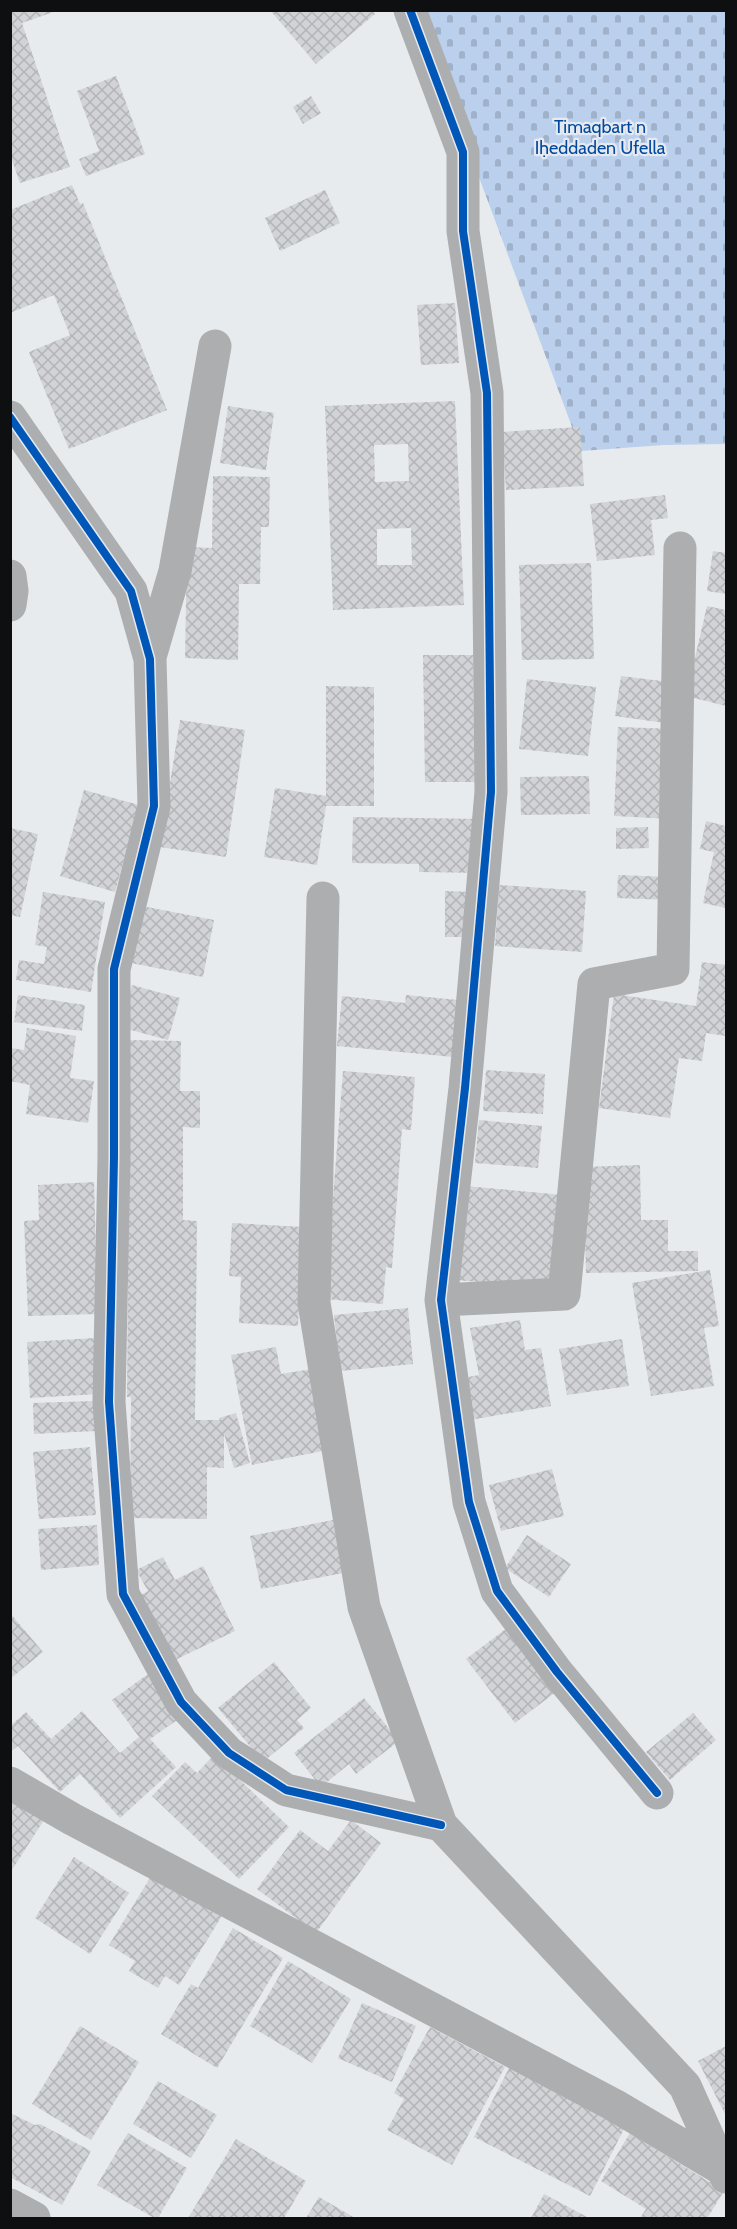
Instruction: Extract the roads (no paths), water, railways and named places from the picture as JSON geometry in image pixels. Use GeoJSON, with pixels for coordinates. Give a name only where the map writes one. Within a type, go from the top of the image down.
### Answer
{"type":"FeatureCollection","features":[{"type":"Feature","properties":{"kind":"street"},"geometry":{"type":"LineString","coordinates":[[410,10],[463,152],[463,231],[487,393],[491,792],[465,1088],[441,1300],[469,1502],[497,1591],[556,1672],[657,1793]]}},
{"type":"Feature","properties":{"kind":"street"},"geometry":{"type":"LineString","coordinates":[[150,659],[175,571],[215,346]]}},
{"type":"Feature","properties":{"kind":"street"},"geometry":{"type":"LineString","coordinates":[[10,417],[131,591],[150,659],[153,806],[114,969],[114,1157],[109,1402],[123,1594],[181,1702],[229,1753],[286,1790],[441,1825]]}},
{"type":"Feature","properties":{"kind":"street"},"geometry":{"type":"LineString","coordinates":[[441,1300],[564,1294],[594,984],[674,969],[680,548]]}},
{"type":"Feature","properties":{"kind":"street"},"geometry":{"type":"LineString","coordinates":[[10,576],[12,591],[10,605]]}},
{"type":"Feature","properties":{"kind":"street"},"geometry":{"type":"LineString","coordinates":[[322,898],[314,1303],[364,1607],[441,1825],[685,2086],[724,2173]]}},
{"type":"Feature","properties":{"kind":"street"},"geometry":{"type":"LineString","coordinates":[[10,1783],[72,1819],[614,2105],[724,2173]]}},
{"type":"Feature","properties":{"kind":"street"},"geometry":{"type":"LineString","coordinates":[[10,2205],[34,2218]]}},
{"type":"Feature","properties":{"kind":"park label","name":"Timaqbart n Iḥeddaden Ufella"},"geometry":{"type":"Point","coordinates":[600,137]}}]}
